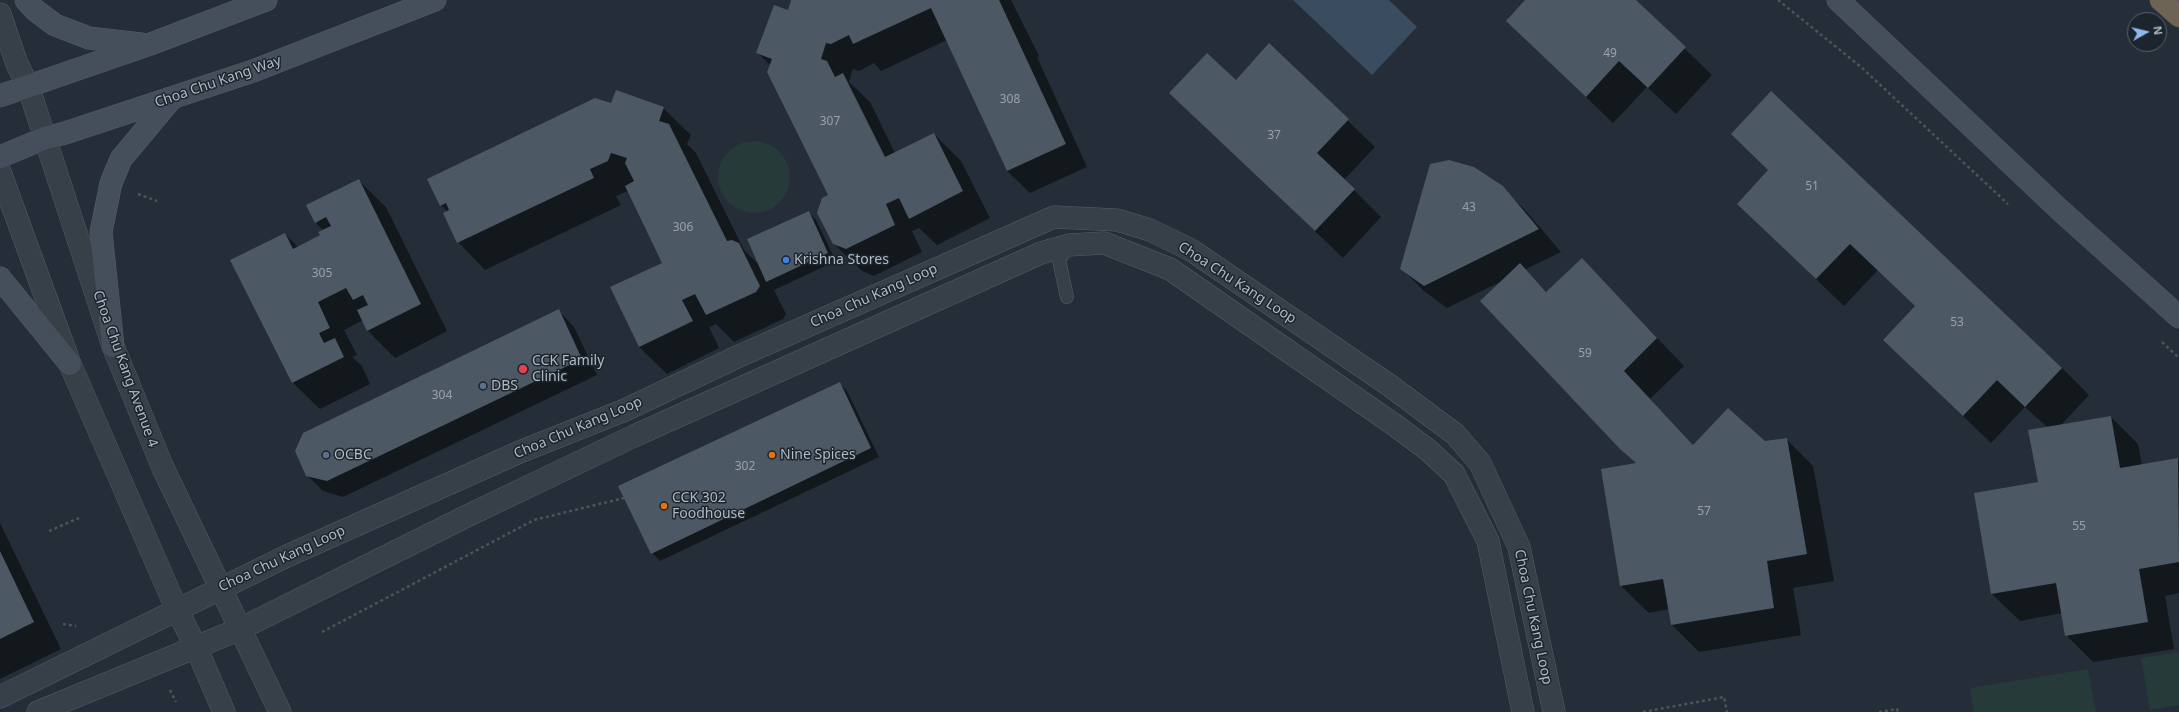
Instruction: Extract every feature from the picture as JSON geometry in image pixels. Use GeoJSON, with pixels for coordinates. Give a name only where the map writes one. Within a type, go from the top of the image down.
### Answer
{"type":"FeatureCollection","features":[{"type":"Feature","properties":{"kind":"highway"},"geometry":{"type":"LineString","coordinates":[[2161,0],[2179,16]]}},
{"type":"Feature","properties":{"kind":"main road"},"geometry":{"type":"LineString","coordinates":[[26,0],[35,10],[55,25],[89,38],[148,45]]}},
{"type":"Feature","properties":{"kind":"main road"},"geometry":{"type":"LineString","coordinates":[[0,96],[148,45],[266,0]]}},
{"type":"Feature","properties":{"kind":"main road","name":"Choa Chu Kang Way"},"geometry":{"type":"LineString","coordinates":[[0,156],[45,138],[65,133],[253,71],[435,0]]}},
{"type":"Feature","properties":{"kind":"main road"},"geometry":{"type":"LineString","coordinates":[[1838,0],[2062,211],[2179,317]]}},
{"type":"Feature","properties":{"kind":"main road"},"geometry":{"type":"LineString","coordinates":[[113,346],[101,232],[111,183],[121,159],[172,98]]}},
{"type":"Feature","properties":{"kind":"main road"},"geometry":{"type":"LineString","coordinates":[[0,278],[70,364]]}},
{"type":"Feature","properties":{"kind":"street","name":"Choa Chu Kang Avenue 4"},"geometry":{"type":"LineString","coordinates":[[0,14],[17,64],[28,86],[113,346],[162,468],[280,712]]}},
{"type":"Feature","properties":{"kind":"street"},"geometry":{"type":"LineString","coordinates":[[0,172],[70,364],[177,610],[196,647],[224,712]]}},
{"type":"Feature","properties":{"kind":"street","name":"Choa Chu Kang Loop"},"geometry":{"type":"LineString","coordinates":[[0,697],[177,610],[220,587],[522,451],[624,410],[737,357],[1054,217],[1117,220],[1150,230],[1191,250],[1389,386],[1455,434],[1480,463],[1519,547],[1554,712]]}},
{"type":"Feature","properties":{"kind":"street"},"geometry":{"type":"LineString","coordinates":[[1010,236],[1031,241],[1069,245]]}},
{"type":"Feature","properties":{"kind":"street","name":"Choa Chu Kang Loop"},"geometry":{"type":"LineString","coordinates":[[38,712],[240,629],[469,515],[634,436],[1041,253],[1069,245],[1104,243],[1170,269],[1396,426],[1428,450],[1454,474],[1488,541],[1504,626],[1516,674],[1523,712]]}},
{"type":"Feature","properties":{"kind":"street"},"geometry":{"type":"LineString","coordinates":[[1389,386],[1384,402],[1396,426]]}},
{"type":"Feature","properties":{"kind":"street"},"geometry":{"type":"LineString","coordinates":[[1504,626],[1513,611],[1519,547]]}},
{"type":"Feature","properties":{"kind":"lane"},"geometry":{"type":"LineString","coordinates":[[1067,298],[1059,260],[1069,245]]}},
{"type":"Feature","properties":{"kind":"path"},"geometry":{"type":"LineString","coordinates":[[1778,0],[1861,67],[2013,209]]}},
{"type":"Feature","properties":{"kind":"path"},"geometry":{"type":"LineString","coordinates":[[2158,339],[2179,358]]}},
{"type":"Feature","properties":{"kind":"path"},"geometry":{"type":"LineString","coordinates":[[322,632],[534,520],[624,498]]}},
{"type":"Feature","properties":{"kind":"path"},"geometry":{"type":"LineString","coordinates":[[49,531],[79,518]]}},
{"type":"Feature","properties":{"kind":"path"},"geometry":{"type":"LineString","coordinates":[[1643,712],[1724,697],[1727,712]]}},
{"type":"Feature","properties":{"kind":"path"},"geometry":{"type":"LineString","coordinates":[[1880,712],[1897,709],[1898,712]]}},
{"type":"Feature","properties":{"kind":"shaded area"},"geometry":{"type":"Polygon","coordinates":[[[754,141],[774,147],[784,157],[790,177],[784,197],[774,207],[754,213],[734,207],[724,197],[718,177],[724,157],[734,147],[754,141]]]}},
{"type":"Feature","properties":{"kind":"shaded area"},"geometry":{"type":"Polygon","coordinates":[[[2179,652],[2179,705],[2150,710],[2141,658],[2179,652]]]}},
{"type":"Feature","properties":{"kind":"shaded area"},"geometry":{"type":"Polygon","coordinates":[[[2088,669],[2096,712],[1974,712],[1970,688],[2088,669]]]}},
{"type":"Feature","properties":{"kind":"water"},"geometry":{"type":"Polygon","coordinates":[[[1293,0],[1389,0],[1417,27],[1372,75],[1293,0]]]}},
{"type":"Feature","properties":{"kind":"building"},"geometry":{"type":"Polygon","coordinates":[[[791,0],[999,0],[1066,144],[1007,171],[931,8],[853,44],[849,35],[831,44],[826,43],[821,59],[827,61],[835,77],[843,73],[885,157],[934,133],[963,191],[909,219],[899,198],[886,204],[895,225],[846,249],[833,244],[817,213],[822,198],[828,195],[767,72],[772,59],[756,53],[774,5],[788,10],[791,0]]]}},
{"type":"Feature","properties":{"kind":"building"},"geometry":{"type":"Polygon","coordinates":[[[1525,0],[1636,0],[1686,47],[1648,88],[1619,61],[1586,97],[1506,21],[1525,0]]]}},
{"type":"Feature","properties":{"kind":"building"},"geometry":{"type":"Polygon","coordinates":[[[1269,43],[1349,119],[1317,153],[1355,189],[1315,231],[1169,93],[1207,53],[1236,80],[1269,43]]]}},
{"type":"Feature","properties":{"kind":"building"},"geometry":{"type":"Polygon","coordinates":[[[616,90],[664,107],[659,121],[669,124],[727,241],[732,240],[739,243],[760,286],[756,292],[706,315],[695,294],[682,300],[693,321],[639,347],[610,287],[662,263],[625,186],[634,181],[625,163],[627,158],[611,153],[608,161],[590,169],[594,178],[457,243],[443,213],[449,210],[446,203],[440,206],[427,179],[595,98],[611,103],[616,90]]]}},
{"type":"Feature","properties":{"kind":"building"},"geometry":{"type":"Polygon","coordinates":[[[1771,91],[2062,368],[2025,407],[1997,380],[1963,416],[1883,340],[1915,306],[1850,244],[1816,279],[1737,204],[1768,170],[1731,134],[1771,91]]]}},
{"type":"Feature","properties":{"kind":"building"},"geometry":{"type":"Polygon","coordinates":[[[1449,160],[1474,167],[1503,186],[1539,229],[1424,286],[1400,269],[1430,164],[1449,160]]]}},
{"type":"Feature","properties":{"kind":"building"},"geometry":{"type":"Polygon","coordinates":[[[359,179],[421,304],[367,331],[357,310],[368,305],[363,295],[353,300],[346,288],[318,302],[330,328],[319,333],[324,343],[335,338],[344,357],[292,383],[230,260],[285,233],[293,249],[320,235],[318,232],[331,226],[326,217],[315,223],[306,205],[359,179]]]}},
{"type":"Feature","properties":{"kind":"building"},"geometry":{"type":"Polygon","coordinates":[[[809,211],[828,253],[766,282],[747,239],[809,211]]]}},
{"type":"Feature","properties":{"kind":"building"},"geometry":{"type":"Polygon","coordinates":[[[1582,258],[1657,338],[1624,371],[1693,445],[1728,408],[1765,441],[1787,438],[1807,554],[1767,561],[1774,608],[1671,625],[1663,579],[1620,586],[1601,469],[1636,463],[1619,448],[1480,301],[1520,263],[1546,292],[1582,258]]]}},
{"type":"Feature","properties":{"kind":"building"},"geometry":{"type":"Polygon","coordinates":[[[559,309],[582,359],[327,481],[306,476],[295,451],[303,433],[559,309]]]}},
{"type":"Feature","properties":{"kind":"building"},"geometry":{"type":"Polygon","coordinates":[[[840,382],[871,448],[651,554],[618,486],[840,382]]]}},
{"type":"Feature","properties":{"kind":"building"},"geometry":{"type":"Polygon","coordinates":[[[2111,416],[2120,468],[2178,458],[2179,562],[2139,569],[2148,622],[2065,636],[2056,583],[1991,594],[1974,493],[2038,482],[2028,430],[2111,416]]]}},
{"type":"Feature","properties":{"kind":"building"},"geometry":{"type":"Polygon","coordinates":[[[0,551],[34,622],[0,639],[0,551]]]}},
{"type":"Feature","properties":{"kind":"place","name":"Krishna Stores"},"geometry":{"type":"Point","coordinates":[786,260]}},
{"type":"Feature","properties":{"kind":"place","name":"CCK Family Clinic"},"geometry":{"type":"Point","coordinates":[523,369]}},
{"type":"Feature","properties":{"kind":"place","name":"DBS"},"geometry":{"type":"Point","coordinates":[483,386]}},
{"type":"Feature","properties":{"kind":"place","name":"OCBC"},"geometry":{"type":"Point","coordinates":[326,455]}},
{"type":"Feature","properties":{"kind":"place","name":"Nine Spices"},"geometry":{"type":"Point","coordinates":[772,455]}},
{"type":"Feature","properties":{"kind":"place","name":"CCK 302 Foodhouse"},"geometry":{"type":"Point","coordinates":[664,506]}}]}
